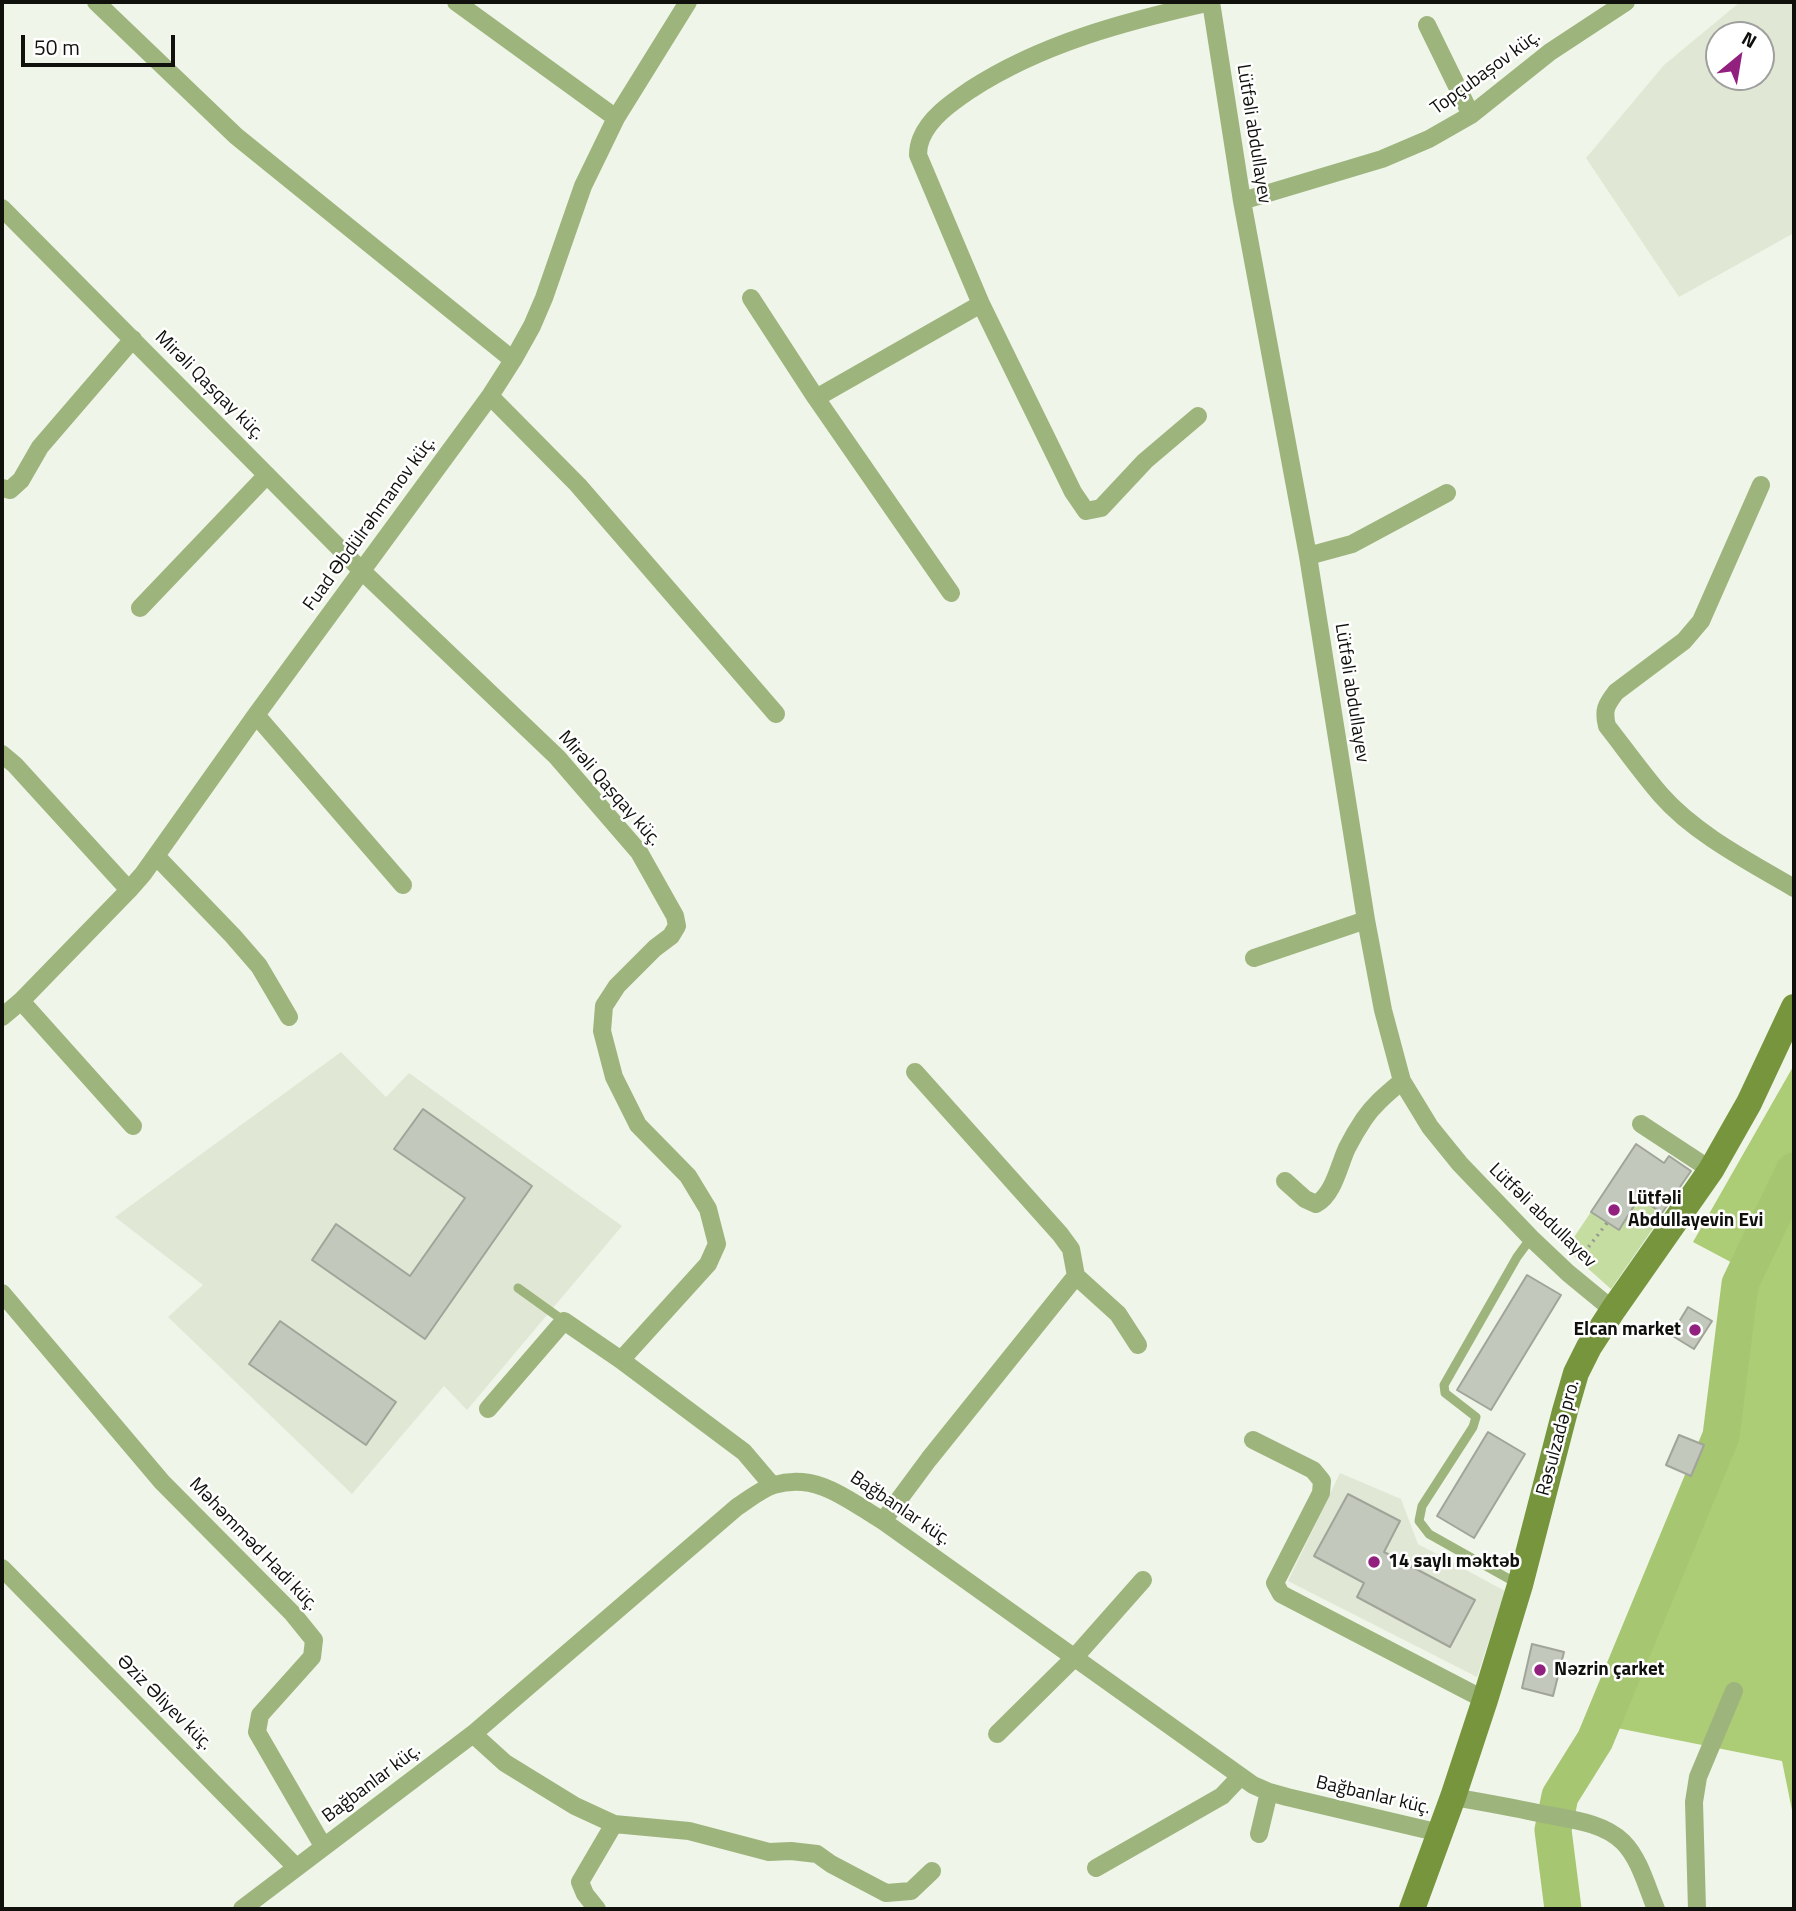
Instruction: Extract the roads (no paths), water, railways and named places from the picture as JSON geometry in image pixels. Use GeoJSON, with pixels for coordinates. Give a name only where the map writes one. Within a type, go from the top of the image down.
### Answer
{"type":"FeatureCollection","features":[{"type":"Feature","properties":{"kind":"street"},"geometry":{"type":"LineString","coordinates":[[96,2],[236,136],[513,360]]}},
{"type":"Feature","properties":{"kind":"street"},"geometry":{"type":"LineString","coordinates":[[456,2],[616,118]]}},
{"type":"Feature","properties":{"kind":"street","name":"Fuad Əbdülrəhmanov küç."},"geometry":{"type":"LineString","coordinates":[[2,1017],[130,890],[157,856],[256,715],[490,396],[532,326],[583,186],[616,118],[688,2]]}},
{"type":"Feature","properties":{"kind":"street"},"geometry":{"type":"LineString","coordinates":[[1198,415],[1145,461],[1101,508],[1086,511],[1073,492],[981,304],[918,155],[920,140],[930,123],[951,103],[995,74],[1057,46],[1131,20],[1211,2]]}},
{"type":"Feature","properties":{"kind":"street","name":"Lütfəli abdullayev"},"geometry":{"type":"LineString","coordinates":[[1211,2],[1242,201],[1308,556],[1366,920],[1383,1010],[1402,1081],[1430,1127],[1460,1164],[1531,1238],[1613,1310]]}},
{"type":"Feature","properties":{"kind":"street","name":"Topçubaşov küç."},"geometry":{"type":"LineString","coordinates":[[1242,201],[1382,159],[1429,139],[1471,115],[1550,52],[1626,2]]}},
{"type":"Feature","properties":{"kind":"street"},"geometry":{"type":"LineString","coordinates":[[1427,24],[1471,115]]}},
{"type":"Feature","properties":{"kind":"street","name":"Mirəli Qaşqay küç."},"geometry":{"type":"LineString","coordinates":[[2,208],[362,570],[557,757],[639,852],[675,916],[677,926],[671,936],[617,986],[604,1006],[602,1031],[614,1077],[638,1125],[688,1176],[708,1209],[717,1244],[708,1264],[621,1360]]}},
{"type":"Feature","properties":{"kind":"street"},"geometry":{"type":"LineString","coordinates":[[751,298],[816,398],[951,593]]}},
{"type":"Feature","properties":{"kind":"street"},"geometry":{"type":"LineString","coordinates":[[816,398],[981,304]]}},
{"type":"Feature","properties":{"kind":"street"},"geometry":{"type":"LineString","coordinates":[[2,488],[10,490],[22,480],[40,447],[133,339]]}},
{"type":"Feature","properties":{"kind":"street"},"geometry":{"type":"LineString","coordinates":[[490,396],[578,485],[776,714]]}},
{"type":"Feature","properties":{"kind":"street"},"geometry":{"type":"LineString","coordinates":[[140,608],[267,475]]}},
{"type":"Feature","properties":{"kind":"street"},"geometry":{"type":"LineString","coordinates":[[1761,485],[1701,621],[1685,641],[1616,692],[1604,715],[1607,726],[1662,796],[1677,810],[1717,841],[1794,888]]}},
{"type":"Feature","properties":{"kind":"street"},"geometry":{"type":"LineString","coordinates":[[1308,556],[1352,544],[1447,493]]}},
{"type":"Feature","properties":{"kind":"street"},"geometry":{"type":"LineString","coordinates":[[256,715],[403,885]]}},
{"type":"Feature","properties":{"kind":"street"},"geometry":{"type":"LineString","coordinates":[[2,754],[130,890]]}},
{"type":"Feature","properties":{"kind":"street"},"geometry":{"type":"LineString","coordinates":[[157,856],[259,966],[289,1017]]}},
{"type":"Feature","properties":{"kind":"street"},"geometry":{"type":"LineString","coordinates":[[1254,958],[1366,920]]}},
{"type":"Feature","properties":{"kind":"street"},"geometry":{"type":"LineString","coordinates":[[21,1001],[133,1126]]}},
{"type":"Feature","properties":{"kind":"street","name":"Rəsulzadə pro."},"geometry":{"type":"LineString","coordinates":[[1412,1909],[1454,1797],[1486,1700],[1520,1585],[1576,1373],[1613,1310],[1711,1170],[1749,1103],[1794,1007]]}},
{"type":"Feature","properties":{"kind":"street"},"geometry":{"type":"LineString","coordinates":[[915,1072],[1060,1234],[1071,1250],[1076,1276],[1118,1314],[1138,1345]]}},
{"type":"Feature","properties":{"kind":"street"},"geometry":{"type":"LineString","coordinates":[[1285,1181],[1305,1199],[1316,1204],[1323,1200],[1364,1119],[1378,1101],[1402,1081]]}},
{"type":"Feature","properties":{"kind":"street"},"geometry":{"type":"LineString","coordinates":[[1641,1124],[1711,1170]]}},
{"type":"Feature","properties":{"kind":"street"},"geometry":{"type":"LineString","coordinates":[[883,1521],[929,1459],[1076,1276]]}},
{"type":"Feature","properties":{"kind":"street","name":"Məhəmməd Hadi küç."},"geometry":{"type":"LineString","coordinates":[[2,1293],[162,1482],[293,1614],[314,1640],[312,1657],[260,1715],[257,1732],[323,1846]]}},
{"type":"Feature","properties":{"kind":"street"},"geometry":{"type":"LineString","coordinates":[[488,1409],[564,1321],[744,1452],[772,1485]]}},
{"type":"Feature","properties":{"kind":"street"},"geometry":{"type":"LineString","coordinates":[[1253,1440],[1312,1469],[1322,1481],[1321,1493],[1275,1583],[1280,1594],[1486,1700]]}},
{"type":"Feature","properties":{"kind":"street","name":"Bağbanlar küç."},"geometry":{"type":"LineString","coordinates":[[250,1907],[323,1846],[473,1734],[737,1507],[772,1485],[800,1480],[826,1486],[883,1521],[1240,1777],[1269,1792],[1440,1833]]}},
{"type":"Feature","properties":{"kind":"street","name":"Əziz Əliyev küç."},"geometry":{"type":"LineString","coordinates":[[2,1569],[296,1867]]}},
{"type":"Feature","properties":{"kind":"street"},"geometry":{"type":"LineString","coordinates":[[997,1734],[1074,1658],[1143,1580]]}},
{"type":"Feature","properties":{"kind":"street"},"geometry":{"type":"LineString","coordinates":[[1697,1909],[1694,1802],[1698,1777],[1734,1691]]}},
{"type":"Feature","properties":{"kind":"street"},"geometry":{"type":"LineString","coordinates":[[473,1734],[505,1763],[575,1806],[614,1825],[689,1831],[769,1852],[791,1850],[817,1854],[886,1893],[911,1891],[932,1871]]}},
{"type":"Feature","properties":{"kind":"street"},"geometry":{"type":"LineString","coordinates":[[1096,1868],[1222,1796],[1240,1777]]}},
{"type":"Feature","properties":{"kind":"street"},"geometry":{"type":"LineString","coordinates":[[1259,1834],[1269,1792]]}},
{"type":"Feature","properties":{"kind":"street"},"geometry":{"type":"LineString","coordinates":[[1454,1797],[1569,1819],[1610,1832],[1624,1843],[1635,1858],[1656,1909]]}},
{"type":"Feature","properties":{"kind":"street"},"geometry":{"type":"LineString","coordinates":[[597,1909],[585,1894],[580,1882],[614,1825]]}},
{"type":"Feature","properties":{"kind":"lane"},"geometry":{"type":"LineString","coordinates":[[1520,1585],[1429,1534],[1419,1521],[1422,1506],[1473,1427],[1476,1417],[1446,1393],[1444,1385],[1517,1256],[1531,1238]]}},
{"type":"Feature","properties":{"kind":"lane"},"geometry":{"type":"LineString","coordinates":[[518,1288],[564,1321]]}},
{"type":"Feature","properties":{"kind":"waterway"},"geometry":{"type":"LineString","coordinates":[[1563,1909],[1553,1830],[1560,1796],[1595,1740],[1721,1436],[1740,1284],[1794,1171]]}},
{"type":"Feature","properties":{"kind":"place","name":"Lütfəli Abdullayevin Evi"},"geometry":{"type":"Point","coordinates":[1614,1210]}},
{"type":"Feature","properties":{"kind":"place","name":"Elcan market"},"geometry":{"type":"Point","coordinates":[1695,1330]}},
{"type":"Feature","properties":{"kind":"place","name":"14 saylı məktəb"},"geometry":{"type":"Point","coordinates":[1374,1562]}},
{"type":"Feature","properties":{"kind":"place","name":"Nəzrin çarket"},"geometry":{"type":"Point","coordinates":[1540,1670]}}]}
